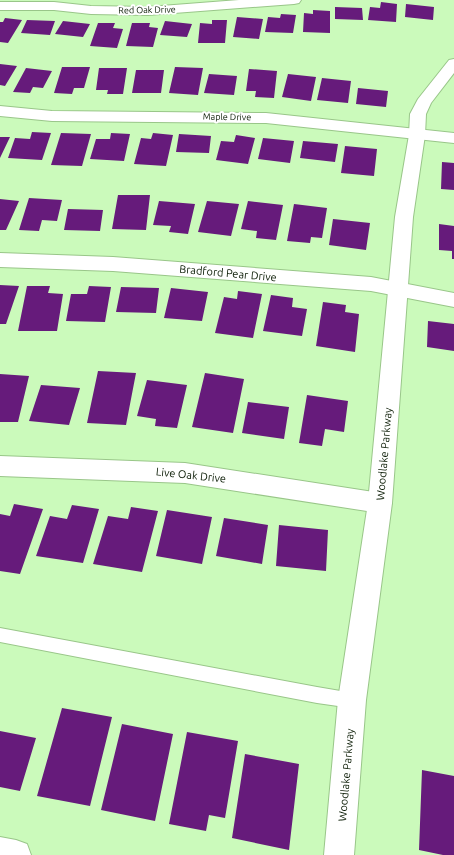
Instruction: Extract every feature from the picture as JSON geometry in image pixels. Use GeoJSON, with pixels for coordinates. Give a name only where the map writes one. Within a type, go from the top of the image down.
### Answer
{"type":"FeatureCollection","features":[{"type":"Feature","properties":{"kind":"street","name":"Red Oak Drive"},"geometry":{"type":"LineString","coordinates":[[0,6],[56,3],[91,10],[148,11],[294,0]]}},
{"type":"Feature","properties":{"kind":"street","name":"Woodlake Parkway"},"geometry":{"type":"LineString","coordinates":[[339,855],[352,700],[380,503],[404,217],[417,135],[418,114],[424,102],[454,63]]}},
{"type":"Feature","properties":{"kind":"street","name":"Maple Drive"},"geometry":{"type":"LineString","coordinates":[[0,111],[52,116],[266,118],[454,138]]}},
{"type":"Feature","properties":{"kind":"street","name":"Bradford Pear Drive"},"geometry":{"type":"LineString","coordinates":[[0,260],[113,264],[371,284],[454,300]]}},
{"type":"Feature","properties":{"kind":"street","name":"Live Oak Drive"},"geometry":{"type":"LineString","coordinates":[[0,466],[185,472],[380,503]]}},
{"type":"Feature","properties":{"kind":"street"},"geometry":{"type":"LineString","coordinates":[[0,852],[16,855]]}},
{"type":"Feature","properties":{"kind":"lane"},"geometry":{"type":"LineString","coordinates":[[0,635],[310,694],[352,700]]}},
{"type":"Feature","properties":{"kind":"building"},"geometry":{"type":"Polygon","coordinates":[[[381,2],[397,4],[396,22],[368,20],[370,7],[380,8],[381,2]]]}},
{"type":"Feature","properties":{"kind":"building"},"geometry":{"type":"Polygon","coordinates":[[[406,4],[434,7],[433,20],[405,17],[406,4]]]}},
{"type":"Feature","properties":{"kind":"building"},"geometry":{"type":"Polygon","coordinates":[[[335,7],[362,8],[363,20],[335,19],[335,7]]]}},
{"type":"Feature","properties":{"kind":"building"},"geometry":{"type":"Polygon","coordinates":[[[313,10],[330,11],[330,33],[303,32],[304,13],[313,14],[313,10]]]}},
{"type":"Feature","properties":{"kind":"building"},"geometry":{"type":"Polygon","coordinates":[[[281,14],[296,15],[293,33],[265,32],[268,17],[280,18],[281,14]]]}},
{"type":"Feature","properties":{"kind":"building"},"geometry":{"type":"Polygon","coordinates":[[[237,17],[263,19],[259,39],[233,37],[237,17]]]}},
{"type":"Feature","properties":{"kind":"building"},"geometry":{"type":"Polygon","coordinates":[[[5,18],[22,20],[8,43],[0,42],[0,22],[3,22],[5,18]]]}},
{"type":"Feature","properties":{"kind":"building"},"geometry":{"type":"Polygon","coordinates":[[[27,20],[55,21],[50,35],[21,33],[27,20]]]}},
{"type":"Feature","properties":{"kind":"building"},"geometry":{"type":"Polygon","coordinates":[[[212,20],[227,20],[225,43],[198,43],[200,23],[212,24],[212,20]]]}},
{"type":"Feature","properties":{"kind":"building"},"geometry":{"type":"Polygon","coordinates":[[[63,21],[90,24],[83,37],[55,34],[63,21]]]}},
{"type":"Feature","properties":{"kind":"building"},"geometry":{"type":"Polygon","coordinates":[[[165,21],[192,24],[187,37],[160,35],[165,21]]]}},
{"type":"Feature","properties":{"kind":"building"},"geometry":{"type":"Polygon","coordinates":[[[98,23],[115,23],[113,28],[123,29],[117,48],[90,46],[98,23]]]}},
{"type":"Feature","properties":{"kind":"building"},"geometry":{"type":"Polygon","coordinates":[[[132,23],[150,23],[149,27],[158,28],[153,47],[126,46],[132,23]]]}},
{"type":"Feature","properties":{"kind":"building"},"geometry":{"type":"Polygon","coordinates":[[[0,64],[17,66],[5,86],[0,85],[0,64]]]}},
{"type":"Feature","properties":{"kind":"building"},"geometry":{"type":"Polygon","coordinates":[[[62,67],[90,67],[84,88],[74,88],[72,94],[54,93],[62,67]]]}},
{"type":"Feature","properties":{"kind":"building"},"geometry":{"type":"Polygon","coordinates":[[[175,67],[203,68],[198,95],[169,93],[175,67]]]}},
{"type":"Feature","properties":{"kind":"building"},"geometry":{"type":"Polygon","coordinates":[[[26,68],[52,71],[43,88],[33,87],[30,93],[13,92],[26,68]]]}},
{"type":"Feature","properties":{"kind":"building"},"geometry":{"type":"Polygon","coordinates":[[[99,68],[127,68],[123,94],[107,94],[108,90],[96,90],[99,68]]]}},
{"type":"Feature","properties":{"kind":"building"},"geometry":{"type":"Polygon","coordinates":[[[249,69],[277,71],[274,98],[255,97],[256,91],[246,91],[249,69]]]}},
{"type":"Feature","properties":{"kind":"building"},"geometry":{"type":"Polygon","coordinates":[[[136,70],[164,70],[161,93],[132,93],[136,70]]]}},
{"type":"Feature","properties":{"kind":"building"},"geometry":{"type":"Polygon","coordinates":[[[209,74],[237,76],[234,95],[204,93],[209,74]]]}},
{"type":"Feature","properties":{"kind":"building"},"geometry":{"type":"Polygon","coordinates":[[[288,74],[316,77],[311,101],[282,97],[288,74]]]}},
{"type":"Feature","properties":{"kind":"building"},"geometry":{"type":"Polygon","coordinates":[[[322,78],[351,81],[348,103],[317,100],[322,78]]]}},
{"type":"Feature","properties":{"kind":"building"},"geometry":{"type":"Polygon","coordinates":[[[358,88],[388,91],[386,107],[356,104],[358,88]]]}},
{"type":"Feature","properties":{"kind":"building"},"geometry":{"type":"Polygon","coordinates":[[[32,132],[51,133],[42,160],[8,158],[15,138],[30,139],[32,132]]]}},
{"type":"Feature","properties":{"kind":"building"},"geometry":{"type":"Polygon","coordinates":[[[61,133],[91,134],[82,166],[51,165],[61,133]]]}},
{"type":"Feature","properties":{"kind":"building"},"geometry":{"type":"Polygon","coordinates":[[[111,133],[130,134],[124,161],[90,159],[96,139],[110,139],[111,133]]]}},
{"type":"Feature","properties":{"kind":"building"},"geometry":{"type":"Polygon","coordinates":[[[153,133],[173,135],[166,166],[134,164],[141,138],[151,139],[153,133]]]}},
{"type":"Feature","properties":{"kind":"building"},"geometry":{"type":"Polygon","coordinates":[[[179,134],[211,136],[209,153],[176,152],[179,134]]]}},
{"type":"Feature","properties":{"kind":"building"},"geometry":{"type":"Polygon","coordinates":[[[236,135],[255,138],[248,164],[216,160],[221,141],[234,142],[236,135]]]}},
{"type":"Feature","properties":{"kind":"building"},"geometry":{"type":"Polygon","coordinates":[[[0,137],[10,137],[0,158],[0,137]]]}},
{"type":"Feature","properties":{"kind":"building"},"geometry":{"type":"Polygon","coordinates":[[[263,138],[294,141],[290,163],[258,159],[263,138]]]}},
{"type":"Feature","properties":{"kind":"building"},"geometry":{"type":"Polygon","coordinates":[[[303,141],[338,144],[335,162],[300,158],[303,141]]]}},
{"type":"Feature","properties":{"kind":"building"},"geometry":{"type":"Polygon","coordinates":[[[345,146],[377,149],[374,176],[341,173],[345,146]]]}},
{"type":"Feature","properties":{"kind":"building"},"geometry":{"type":"Polygon","coordinates":[[[442,162],[454,163],[454,190],[441,189],[442,162]]]}},
{"type":"Feature","properties":{"kind":"building"},"geometry":{"type":"Polygon","coordinates":[[[118,195],[150,195],[146,230],[112,229],[118,195]]]}},
{"type":"Feature","properties":{"kind":"building"},"geometry":{"type":"Polygon","coordinates":[[[29,198],[62,200],[57,221],[42,220],[39,231],[19,230],[29,198]]]}},
{"type":"Feature","properties":{"kind":"building"},"geometry":{"type":"Polygon","coordinates":[[[0,199],[19,201],[6,230],[0,230],[0,199]]]}},
{"type":"Feature","properties":{"kind":"building"},"geometry":{"type":"Polygon","coordinates":[[[159,201],[195,204],[188,234],[169,232],[171,226],[153,225],[159,201]]]}},
{"type":"Feature","properties":{"kind":"building"},"geometry":{"type":"Polygon","coordinates":[[[207,201],[239,204],[231,236],[198,232],[207,201]]]}},
{"type":"Feature","properties":{"kind":"building"},"geometry":{"type":"Polygon","coordinates":[[[248,201],[283,205],[276,240],[256,238],[257,231],[241,229],[248,201]]]}},
{"type":"Feature","properties":{"kind":"building"},"geometry":{"type":"Polygon","coordinates":[[[294,204],[327,208],[322,238],[311,237],[310,243],[287,241],[294,204]]]}},
{"type":"Feature","properties":{"kind":"building"},"geometry":{"type":"Polygon","coordinates":[[[68,209],[103,210],[100,231],[64,230],[68,209]]]}},
{"type":"Feature","properties":{"kind":"building"},"geometry":{"type":"Polygon","coordinates":[[[333,219],[370,223],[366,250],[329,245],[333,219]]]}},
{"type":"Feature","properties":{"kind":"building"},"geometry":{"type":"Polygon","coordinates":[[[439,224],[454,226],[454,259],[452,259],[452,251],[439,250],[439,224]]]}},
{"type":"Feature","properties":{"kind":"building"},"geometry":{"type":"Polygon","coordinates":[[[0,285],[19,286],[6,324],[0,324],[0,285]]]}},
{"type":"Feature","properties":{"kind":"building"},"geometry":{"type":"Polygon","coordinates":[[[27,286],[50,286],[48,293],[63,294],[57,331],[18,331],[27,286]]]}},
{"type":"Feature","properties":{"kind":"building"},"geometry":{"type":"Polygon","coordinates":[[[89,286],[111,287],[105,322],[66,321],[71,294],[87,294],[89,286]]]}},
{"type":"Feature","properties":{"kind":"building"},"geometry":{"type":"Polygon","coordinates":[[[121,287],[159,288],[156,313],[116,312],[121,287]]]}},
{"type":"Feature","properties":{"kind":"building"},"geometry":{"type":"Polygon","coordinates":[[[171,288],[208,292],[202,321],[164,318],[171,288]]]}},
{"type":"Feature","properties":{"kind":"building"},"geometry":{"type":"Polygon","coordinates":[[[238,291],[262,294],[253,338],[215,333],[224,297],[237,299],[238,291]]]}},
{"type":"Feature","properties":{"kind":"building"},"geometry":{"type":"Polygon","coordinates":[[[271,295],[293,298],[292,307],[307,309],[302,336],[263,331],[271,295]]]}},
{"type":"Feature","properties":{"kind":"building"},"geometry":{"type":"Polygon","coordinates":[[[323,302],[346,305],[345,312],[359,314],[355,352],[316,346],[323,302]]]}},
{"type":"Feature","properties":{"kind":"building"},"geometry":{"type":"Polygon","coordinates":[[[428,321],[454,324],[454,351],[427,347],[428,321]]]}},
{"type":"Feature","properties":{"kind":"building"},"geometry":{"type":"Polygon","coordinates":[[[98,371],[136,373],[126,425],[87,423],[98,371]]]}},
{"type":"Feature","properties":{"kind":"building"},"geometry":{"type":"Polygon","coordinates":[[[205,373],[244,379],[233,433],[192,427],[205,373]]]}},
{"type":"Feature","properties":{"kind":"building"},"geometry":{"type":"Polygon","coordinates":[[[0,374],[29,376],[18,422],[0,422],[0,374]]]}},
{"type":"Feature","properties":{"kind":"building"},"geometry":{"type":"Polygon","coordinates":[[[147,380],[187,385],[177,428],[155,426],[156,419],[137,416],[147,380]]]}},
{"type":"Feature","properties":{"kind":"building"},"geometry":{"type":"Polygon","coordinates":[[[41,385],[80,388],[69,425],[29,421],[41,385]]]}},
{"type":"Feature","properties":{"kind":"building"},"geometry":{"type":"Polygon","coordinates":[[[307,395],[348,401],[344,432],[325,429],[322,446],[299,443],[307,395]]]}},
{"type":"Feature","properties":{"kind":"building"},"geometry":{"type":"Polygon","coordinates":[[[248,402],[289,407],[284,439],[242,433],[248,402]]]}},
{"type":"Feature","properties":{"kind":"building"},"geometry":{"type":"Polygon","coordinates":[[[14,504],[43,509],[20,574],[0,571],[0,514],[10,516],[14,504]]]}},
{"type":"Feature","properties":{"kind":"building"},"geometry":{"type":"Polygon","coordinates":[[[72,505],[99,509],[83,563],[36,556],[50,516],[67,519],[72,505]]]}},
{"type":"Feature","properties":{"kind":"building"},"geometry":{"type":"Polygon","coordinates":[[[131,507],[158,511],[142,572],[93,564],[108,516],[128,519],[131,507]]]}},
{"type":"Feature","properties":{"kind":"building"},"geometry":{"type":"Polygon","coordinates":[[[167,510],[212,517],[202,564],[156,556],[167,510]]]}},
{"type":"Feature","properties":{"kind":"building"},"geometry":{"type":"Polygon","coordinates":[[[224,518],[268,525],[262,564],[216,556],[224,518]]]}},
{"type":"Feature","properties":{"kind":"building"},"geometry":{"type":"Polygon","coordinates":[[[279,525],[328,530],[326,571],[276,566],[279,525]]]}},
{"type":"Feature","properties":{"kind":"building"},"geometry":{"type":"Polygon","coordinates":[[[62,708],[112,717],[90,806],[37,796],[62,708]]]}},
{"type":"Feature","properties":{"kind":"building"},"geometry":{"type":"Polygon","coordinates":[[[122,724],[173,734],[155,821],[101,810],[122,724]]]}},
{"type":"Feature","properties":{"kind":"building"},"geometry":{"type":"Polygon","coordinates":[[[0,731],[36,738],[20,791],[0,787],[0,731]]]}},
{"type":"Feature","properties":{"kind":"building"},"geometry":{"type":"Polygon","coordinates":[[[187,732],[238,741],[225,818],[209,815],[206,831],[169,824],[187,732]]]}},
{"type":"Feature","properties":{"kind":"building"},"geometry":{"type":"Polygon","coordinates":[[[245,754],[299,764],[289,850],[232,838],[245,754]]]}},
{"type":"Feature","properties":{"kind":"building"},"geometry":{"type":"Polygon","coordinates":[[[422,770],[454,776],[454,855],[443,855],[419,850],[422,770]]]}}]}
